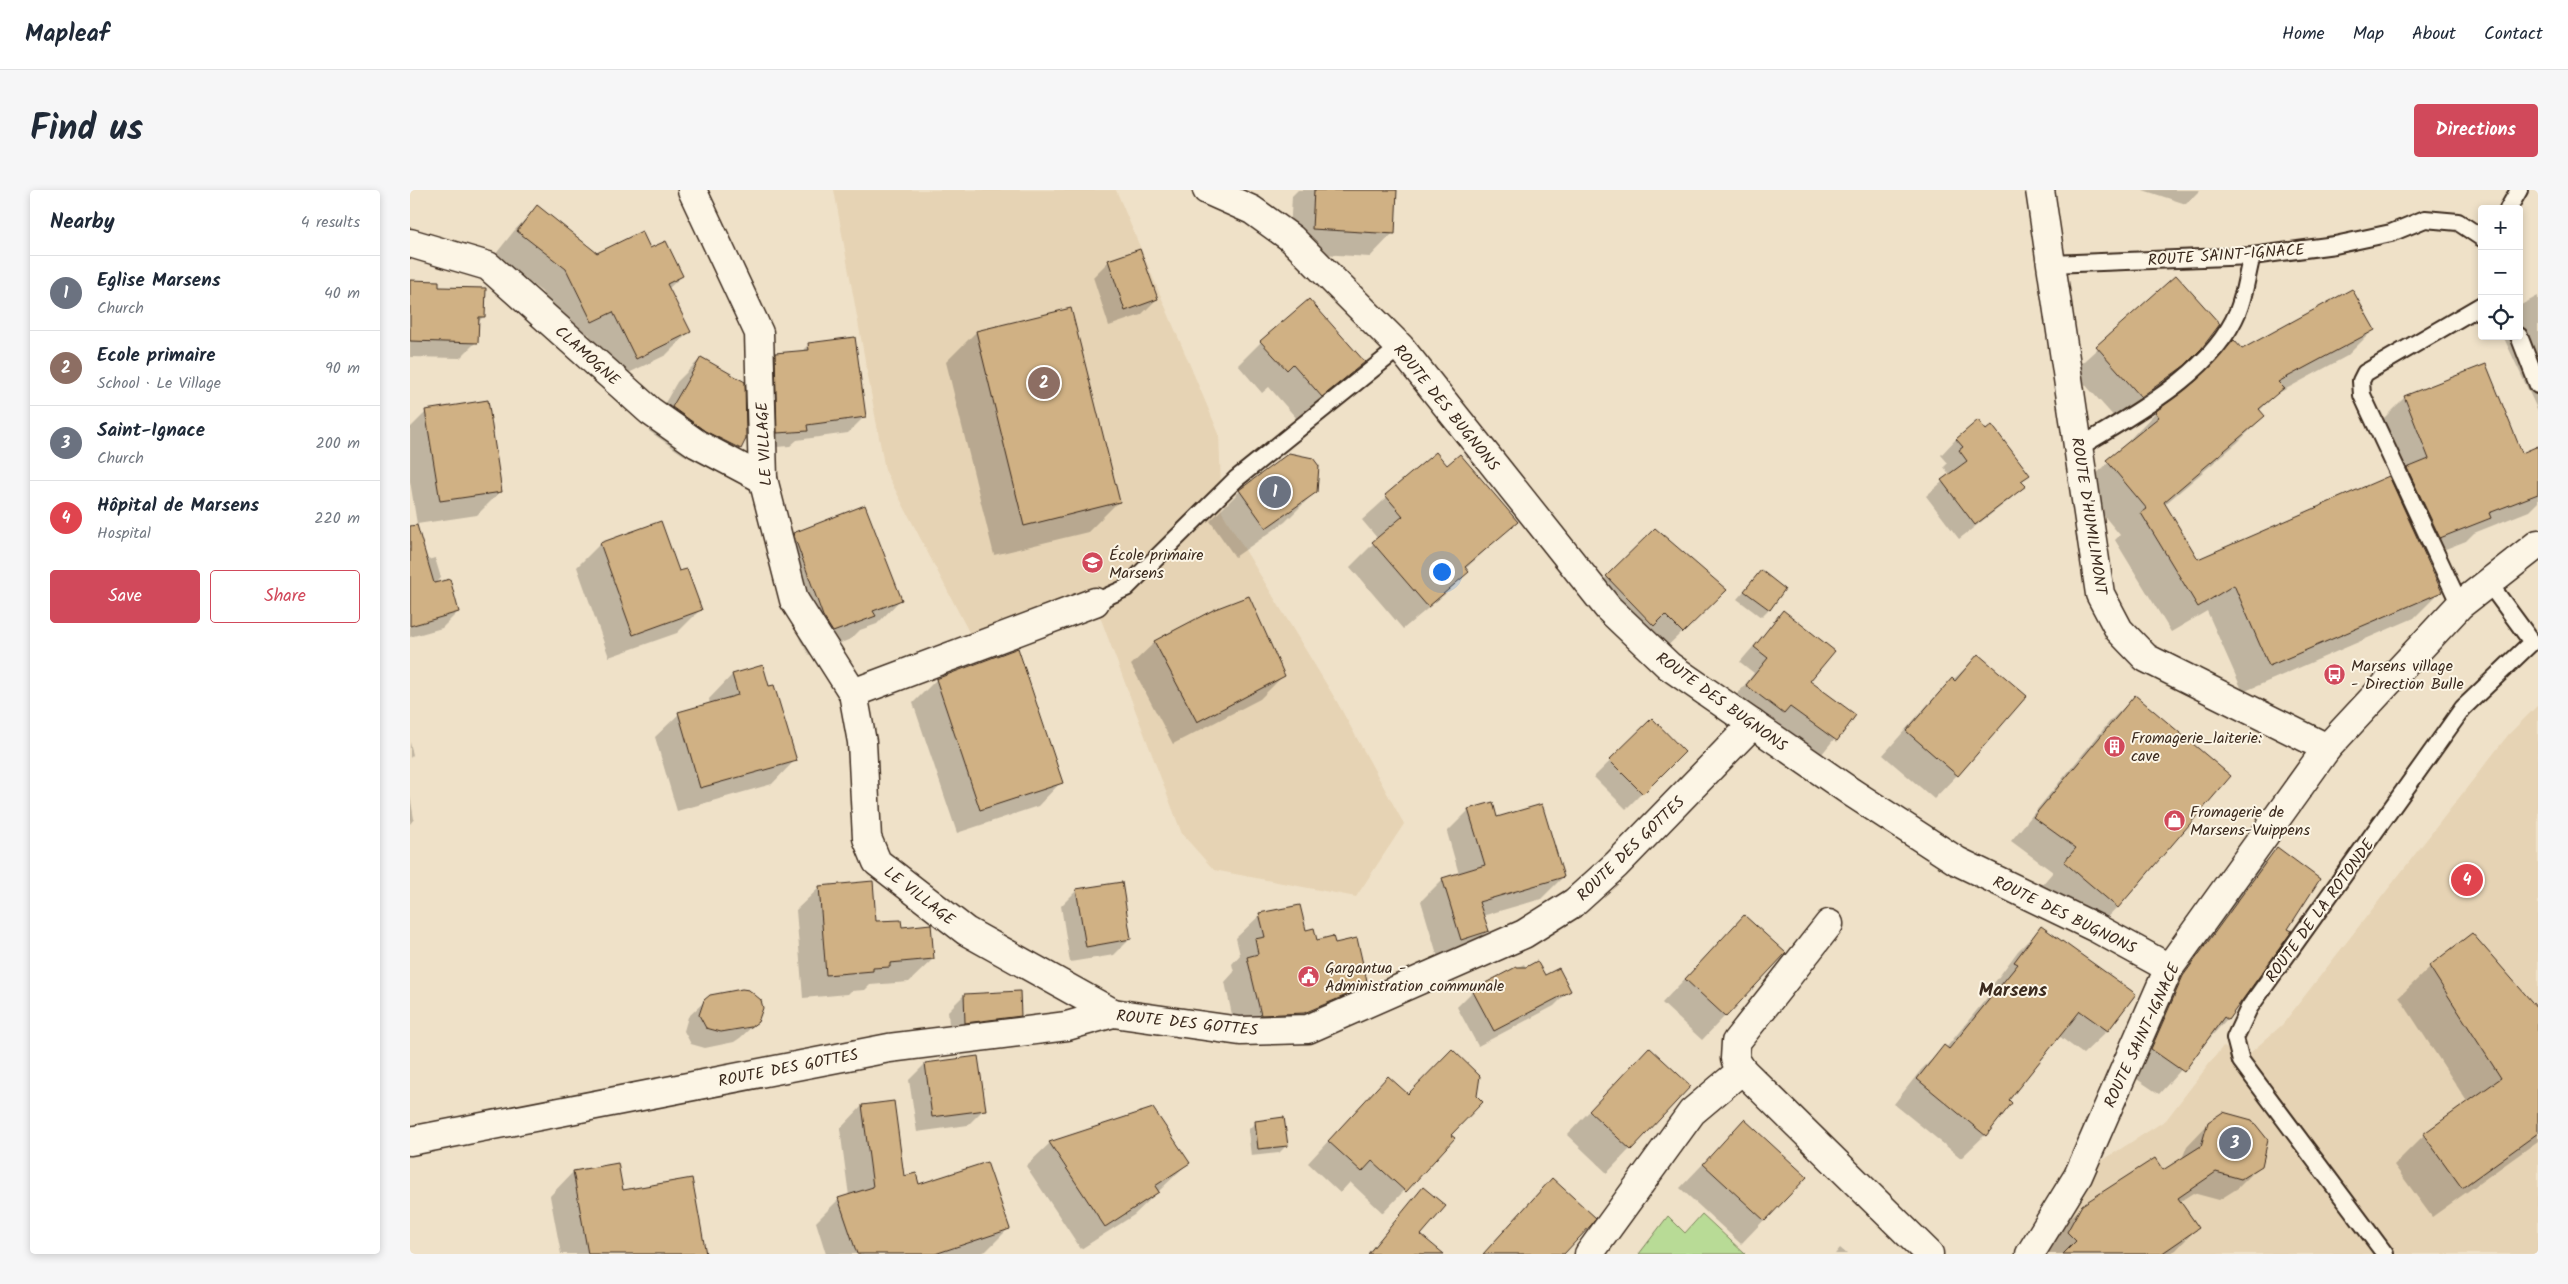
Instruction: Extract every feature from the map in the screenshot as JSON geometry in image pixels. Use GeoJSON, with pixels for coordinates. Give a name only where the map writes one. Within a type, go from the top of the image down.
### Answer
{"type":"FeatureCollection","features":[{"type":"Feature","properties":{"kind":"street","name":"LE VILLAGE"},"geometry":{"type":"LineString","coordinates":[[692,190],[759,332],[762,479],[794,600],[853,693],[862,742],[867,838],[877,862],[966,931],[1113,1013]]}},
{"type":"Feature","properties":{"kind":"street","name":"ROUTE DES BUGNONS"},"geometry":{"type":"LineString","coordinates":[[1207,190],[1252,210],[1291,238],[1400,347],[1608,608],[1669,666],[1851,792],[1957,861],[2096,928],[2169,968]]}},
{"type":"Feature","properties":{"kind":"street","name":"ROUTE D'HUMILIMONT"},"geometry":{"type":"LineString","coordinates":[[2040,190],[2100,594],[2119,630],[2146,658],[2327,748]]}},
{"type":"Feature","properties":{"kind":"street","name":"CLAMOGNE"},"geometry":{"type":"LineString","coordinates":[[410,243],[488,266],[650,411],[697,444],[762,479]]}},
{"type":"Feature","properties":{"kind":"street","name":"ROUTE SAINT-IGNACE"},"geometry":{"type":"LineString","coordinates":[[2030,1254],[2078,1176],[2169,968],[2327,748],[2460,605],[2538,544]]}},
{"type":"Feature","properties":{"kind":"street"},"geometry":{"type":"LineString","coordinates":[[853,693],[1095,602]]}},
{"type":"Feature","properties":{"kind":"street","name":"ROUTE DES GOTTES"},"geometry":{"type":"LineString","coordinates":[[410,1141],[889,1048],[1067,1026],[1113,1013],[1240,1031],[1308,1029],[1524,934],[1575,902],[1616,865],[1753,724]]}},
{"type":"Feature","properties":{"kind":"street"},"geometry":{"type":"LineString","coordinates":[[1829,924],[1736,1042],[1735,1059],[1742,1070],[1929,1254]]}},
{"type":"Feature","properties":{"kind":"street"},"geometry":{"type":"LineString","coordinates":[[1589,1254],[1692,1112],[1742,1070]]}},
{"type":"Feature","properties":{"kind":"lane"},"geometry":{"type":"LineString","coordinates":[[2511,205],[2520,190]]}},
{"type":"Feature","properties":{"kind":"lane","name":"ROUTE SAINT-IGNACE"},"geometry":{"type":"LineString","coordinates":[[2051,264],[2252,256],[2335,245],[2392,233],[2426,219],[2458,222],[2478,235]]}},
{"type":"Feature","properties":{"kind":"lane"},"geometry":{"type":"LineString","coordinates":[[2078,448],[2165,395],[2220,343],[2238,311],[2252,256]]}},
{"type":"Feature","properties":{"kind":"lane"},"geometry":{"type":"LineString","coordinates":[[2460,605],[2362,395],[2361,381],[2365,373],[2478,307]]}},
{"type":"Feature","properties":{"kind":"lane"},"geometry":{"type":"LineString","coordinates":[[2521,340],[2538,385]]}},
{"type":"Feature","properties":{"kind":"lane"},"geometry":{"type":"LineString","coordinates":[[1095,602],[1126,588],[1236,479],[1400,347]]}},
{"type":"Feature","properties":{"kind":"lane","name":"ROUTE DE LA ROTONDE"},"geometry":{"type":"LineString","coordinates":[[2385,1254],[2241,1061],[2235,1038],[2249,1008],[2463,708],[2535,647],[2488,582]]}},
{"type":"Feature","properties":{"kind":"shaded area","name":"École primaire Marsens"},"geometry":{"type":"Polygon","coordinates":[[[834,190],[1116,190],[1219,434],[1222,512],[1336,700],[1404,824],[1356,897],[1214,870],[1182,834],[1099,614],[973,640],[885,470],[834,190]]]}},
{"type":"Feature","properties":{"kind":"shaded area"},"geometry":{"type":"Polygon","coordinates":[[[2538,705],[2538,1254],[2030,1254],[2078,1176],[2166,1120],[2223,1046],[2241,1061],[2282,1025],[2508,735],[2538,705]]]}},
{"type":"Feature","properties":{"kind":"green space"},"geometry":{"type":"Polygon","coordinates":[[[1702,1214],[1745,1254],[1639,1254],[1668,1216],[1685,1233],[1702,1214]]]}},
{"type":"Feature","properties":{"kind":"building"},"geometry":{"type":"Polygon","coordinates":[[[1314,190],[1397,190],[1395,234],[1312,229],[1314,190]]]}},
{"type":"Feature","properties":{"kind":"building"},"geometry":{"type":"Polygon","coordinates":[[[537,205],[597,253],[642,231],[650,248],[666,241],[683,276],[667,284],[691,332],[636,359],[613,312],[592,322],[566,269],[517,231],[537,205]]]}},
{"type":"Feature","properties":{"kind":"building"},"geometry":{"type":"Polygon","coordinates":[[[1140,249],[1158,299],[1125,311],[1108,260],[1140,249]]]}},
{"type":"Feature","properties":{"kind":"building"},"geometry":{"type":"Polygon","coordinates":[[[2176,275],[2220,324],[2202,348],[2184,366],[2141,397],[2096,346],[2176,275]]]}},
{"type":"Feature","properties":{"kind":"building"},"geometry":{"type":"Polygon","coordinates":[[[410,280],[439,281],[439,287],[486,288],[485,317],[479,317],[478,343],[410,341],[410,280]]]}},
{"type":"Feature","properties":{"kind":"building"},"geometry":{"type":"Polygon","coordinates":[[[2352,289],[2375,330],[2278,382],[2284,388],[2259,409],[2265,416],[2164,502],[2198,559],[2389,476],[2442,592],[2269,666],[2234,585],[2198,607],[2141,513],[2147,509],[2106,460],[2159,417],[2155,412],[2197,380],[2234,340],[2242,349],[2352,289]]]}},
{"type":"Feature","properties":{"kind":"building"},"geometry":{"type":"Polygon","coordinates":[[[1309,299],[1365,362],[1322,397],[1293,364],[1287,370],[1260,341],[1309,299]]]}},
{"type":"Feature","properties":{"kind":"building"},"geometry":{"type":"Polygon","coordinates":[[[1071,308],[1120,502],[1024,526],[976,331],[1071,308]]]}},
{"type":"Feature","properties":{"kind":"building"},"geometry":{"type":"Polygon","coordinates":[[[855,337],[866,417],[807,425],[808,431],[777,433],[775,353],[809,350],[808,343],[855,337]]]}},
{"type":"Feature","properties":{"kind":"building"},"geometry":{"type":"Polygon","coordinates":[[[701,357],[745,382],[746,439],[741,449],[705,431],[672,407],[701,357]]]}},
{"type":"Feature","properties":{"kind":"building"},"geometry":{"type":"Polygon","coordinates":[[[2486,364],[2522,453],[2538,446],[2538,494],[2489,513],[2491,518],[2440,538],[2407,468],[2429,459],[2404,396],[2486,364]]]}},
{"type":"Feature","properties":{"kind":"building"},"geometry":{"type":"Polygon","coordinates":[[[488,400],[502,492],[440,501],[425,410],[488,400]]]}},
{"type":"Feature","properties":{"kind":"building"},"geometry":{"type":"Polygon","coordinates":[[[1978,420],[1986,430],[1992,425],[2030,475],[2021,481],[2026,486],[1975,525],[1941,480],[1967,461],[1959,450],[1963,447],[1956,439],[1978,420]]]}},
{"type":"Feature","properties":{"kind":"building"},"geometry":{"type":"Polygon","coordinates":[[[1436,452],[1447,465],[1460,454],[1518,522],[1465,567],[1469,572],[1428,607],[1372,542],[1403,516],[1385,495],[1436,452]]]}},
{"type":"Feature","properties":{"kind":"building"},"geometry":{"type":"Polygon","coordinates":[[[1289,453],[1313,458],[1319,466],[1317,492],[1266,528],[1239,490],[1289,453]]]}},
{"type":"Feature","properties":{"kind":"building"},"geometry":{"type":"Polygon","coordinates":[[[865,505],[902,600],[873,611],[876,616],[833,632],[823,616],[793,533],[865,505]]]}},
{"type":"Feature","properties":{"kind":"building"},"geometry":{"type":"Polygon","coordinates":[[[661,521],[679,571],[687,569],[702,610],[633,635],[600,543],[661,521]]]}},
{"type":"Feature","properties":{"kind":"building"},"geometry":{"type":"Polygon","coordinates":[[[417,525],[434,583],[450,579],[459,612],[410,626],[410,526],[417,525]]]}},
{"type":"Feature","properties":{"kind":"building"},"geometry":{"type":"Polygon","coordinates":[[[1655,528],[1727,590],[1683,633],[1665,615],[1654,626],[1606,576],[1655,528]]]}},
{"type":"Feature","properties":{"kind":"building"},"geometry":{"type":"Polygon","coordinates":[[[1761,570],[1785,589],[1770,610],[1744,591],[1761,570]]]}},
{"type":"Feature","properties":{"kind":"building"},"geometry":{"type":"Polygon","coordinates":[[[1249,596],[1285,676],[1197,722],[1154,641],[1215,609],[1249,596]]]}},
{"type":"Feature","properties":{"kind":"building"},"geometry":{"type":"Polygon","coordinates":[[[1783,610],[1835,651],[1810,681],[1856,715],[1837,741],[1790,707],[1784,714],[1746,685],[1768,658],[1754,647],[1783,610]]]}},
{"type":"Feature","properties":{"kind":"building"},"geometry":{"type":"Polygon","coordinates":[[[1018,648],[1063,783],[980,810],[936,679],[1018,648]]]}},
{"type":"Feature","properties":{"kind":"building"},"geometry":{"type":"Polygon","coordinates":[[[1978,654],[2027,696],[1958,776],[1906,731],[1952,678],[1955,681],[1978,654]]]}},
{"type":"Feature","properties":{"kind":"building"},"geometry":{"type":"Polygon","coordinates":[[[763,665],[769,686],[774,685],[797,761],[700,788],[678,712],[738,695],[732,674],[763,665]]]}},
{"type":"Feature","properties":{"kind":"building"},"geometry":{"type":"Polygon","coordinates":[[[2135,695],[2231,776],[2118,908],[2064,862],[2076,848],[2033,817],[2135,695]]]}},
{"type":"Feature","properties":{"kind":"building"},"geometry":{"type":"Polygon","coordinates":[[[1652,718],[1685,752],[1643,794],[1609,760],[1652,718]]]}},
{"type":"Feature","properties":{"kind":"building"},"geometry":{"type":"Polygon","coordinates":[[[1493,802],[1497,817],[1542,804],[1564,877],[1479,902],[1489,931],[1461,940],[1442,878],[1485,865],[1468,809],[1493,802]]]}},
{"type":"Feature","properties":{"kind":"building"},"geometry":{"type":"Polygon","coordinates":[[[2277,847],[2320,879],[2288,929],[2292,931],[2228,1020],[2224,1017],[2184,1072],[2151,1049],[2183,976],[2277,847]]]}},
{"type":"Feature","properties":{"kind":"building"},"geometry":{"type":"Polygon","coordinates":[[[873,881],[876,921],[901,920],[902,927],[931,924],[934,959],[890,963],[890,967],[873,968],[873,971],[826,975],[819,886],[873,881]]]}},
{"type":"Feature","properties":{"kind":"building"},"geometry":{"type":"Polygon","coordinates":[[[1122,882],[1131,939],[1086,947],[1076,889],[1122,882]]]}},
{"type":"Feature","properties":{"kind":"building","name":"Gargantua - Administration communale"},"geometry":{"type":"Polygon","coordinates":[[[1300,905],[1306,930],[1314,928],[1317,940],[1333,936],[1335,943],[1357,938],[1368,986],[1304,1013],[1261,1015],[1247,957],[1258,954],[1255,939],[1265,937],[1259,913],[1300,905]]]}},
{"type":"Feature","properties":{"kind":"building"},"geometry":{"type":"Polygon","coordinates":[[[1744,915],[1786,953],[1726,1017],[1685,979],[1744,915]]]}},
{"type":"Feature","properties":{"kind":"building"},"geometry":{"type":"Polygon","coordinates":[[[2041,926],[2136,994],[2108,1031],[2080,1011],[2009,1100],[2012,1103],[1986,1136],[1917,1079],[1944,1045],[1949,1049],[2018,964],[2014,962],[2041,926]]]}},
{"type":"Feature","properties":{"kind":"building"},"geometry":{"type":"Polygon","coordinates":[[[2472,933],[2538,1009],[2538,1133],[2462,1188],[2423,1134],[2501,1078],[2429,966],[2472,933]]]}},
{"type":"Feature","properties":{"kind":"building"},"geometry":{"type":"Polygon","coordinates":[[[1537,961],[1545,975],[1559,968],[1571,991],[1494,1031],[1472,990],[1516,967],[1526,967],[1537,961]]]}},
{"type":"Feature","properties":{"kind":"building"},"geometry":{"type":"Polygon","coordinates":[[[742,989],[749,990],[761,1000],[763,1008],[758,1022],[751,1027],[721,1032],[706,1028],[699,1015],[704,1000],[710,995],[742,989]]]}},
{"type":"Feature","properties":{"kind":"building"},"geometry":{"type":"Polygon","coordinates":[[[1020,991],[1021,1016],[965,1023],[964,994],[1020,991]]]}},
{"type":"Feature","properties":{"kind":"building"},"geometry":{"type":"Polygon","coordinates":[[[1649,1047],[1691,1086],[1631,1150],[1589,1111],[1649,1047]]]}},
{"type":"Feature","properties":{"kind":"building"},"geometry":{"type":"Polygon","coordinates":[[[1452,1049],[1480,1076],[1477,1096],[1483,1102],[1451,1135],[1455,1138],[1406,1192],[1372,1161],[1362,1172],[1328,1141],[1388,1076],[1408,1094],[1452,1049]]]}},
{"type":"Feature","properties":{"kind":"building"},"geometry":{"type":"Polygon","coordinates":[[[978,1056],[986,1110],[932,1117],[925,1063],[978,1056]]]}},
{"type":"Feature","properties":{"kind":"building"},"geometry":{"type":"Polygon","coordinates":[[[894,1101],[904,1176],[916,1173],[919,1184],[987,1162],[1010,1229],[935,1254],[857,1254],[838,1198],[873,1187],[862,1105],[894,1101]]]}},
{"type":"Feature","properties":{"kind":"building"},"geometry":{"type":"Polygon","coordinates":[[[1153,1108],[1190,1163],[1155,1186],[1159,1192],[1105,1227],[1049,1142],[1153,1108]]]}},
{"type":"Feature","properties":{"kind":"building"},"geometry":{"type":"Polygon","coordinates":[[[2223,1112],[2252,1120],[2268,1140],[2262,1166],[2241,1179],[2216,1172],[2178,1198],[2199,1228],[2161,1254],[2063,1254],[2076,1241],[2067,1232],[2082,1205],[2155,1158],[2163,1170],[2201,1146],[2208,1122],[2223,1112]]]}},
{"type":"Feature","properties":{"kind":"building"},"geometry":{"type":"Polygon","coordinates":[[[1284,1117],[1288,1146],[1258,1149],[1255,1121],[1284,1117]]]}},
{"type":"Feature","properties":{"kind":"building"},"geometry":{"type":"Polygon","coordinates":[[[1744,1119],[1807,1177],[1765,1221],[1703,1164],[1744,1119]]]}},
{"type":"Feature","properties":{"kind":"building"},"geometry":{"type":"Polygon","coordinates":[[[618,1163],[623,1190],[692,1178],[706,1254],[588,1254],[573,1171],[618,1163]]]}},
{"type":"Feature","properties":{"kind":"building"},"geometry":{"type":"Polygon","coordinates":[[[1552,1178],[1596,1218],[1592,1224],[1564,1254],[1483,1254],[1552,1178]]]}},
{"type":"Feature","properties":{"kind":"building"},"geometry":{"type":"Polygon","coordinates":[[[1423,1187],[1446,1206],[1421,1235],[1444,1254],[1368,1254],[1423,1187]]]}},
{"type":"Feature","properties":{"kind":"place","name":"Ecole primaire"},"geometry":{"type":"Point","coordinates":[1044,383]}},
{"type":"Feature","properties":{"kind":"place","name":"Eglise Marsens"},"geometry":{"type":"Point","coordinates":[1275,492]}},
{"type":"Feature","properties":{"kind":"place","name":"École primaire Marsens"},"geometry":{"type":"Point","coordinates":[1093,563]}},
{"type":"Feature","properties":{"kind":"place","name":"Marsens village - Direction Bulle"},"geometry":{"type":"Point","coordinates":[2335,674]}},
{"type":"Feature","properties":{"kind":"place","name":"Fromagerie_laiterie: cave"},"geometry":{"type":"Point","coordinates":[2115,746]}},
{"type":"Feature","properties":{"kind":"place","name":"Fromagerie de Marsens-Vuippens"},"geometry":{"type":"Point","coordinates":[2174,820]}},
{"type":"Feature","properties":{"kind":"place","name":"Hôpital de Marsens"},"geometry":{"type":"Point","coordinates":[2467,880]}},
{"type":"Feature","properties":{"kind":"place","name":"Gargantua - Administration communale"},"geometry":{"type":"Point","coordinates":[1309,976]}},
{"type":"Feature","properties":{"kind":"place","name":"Saint-Ignace"},"geometry":{"type":"Point","coordinates":[2235,1143]}},
{"type":"Feature","properties":{"kind":"district","name":"Marsens"},"geometry":{"type":"Point","coordinates":[2013,989]}}]}
